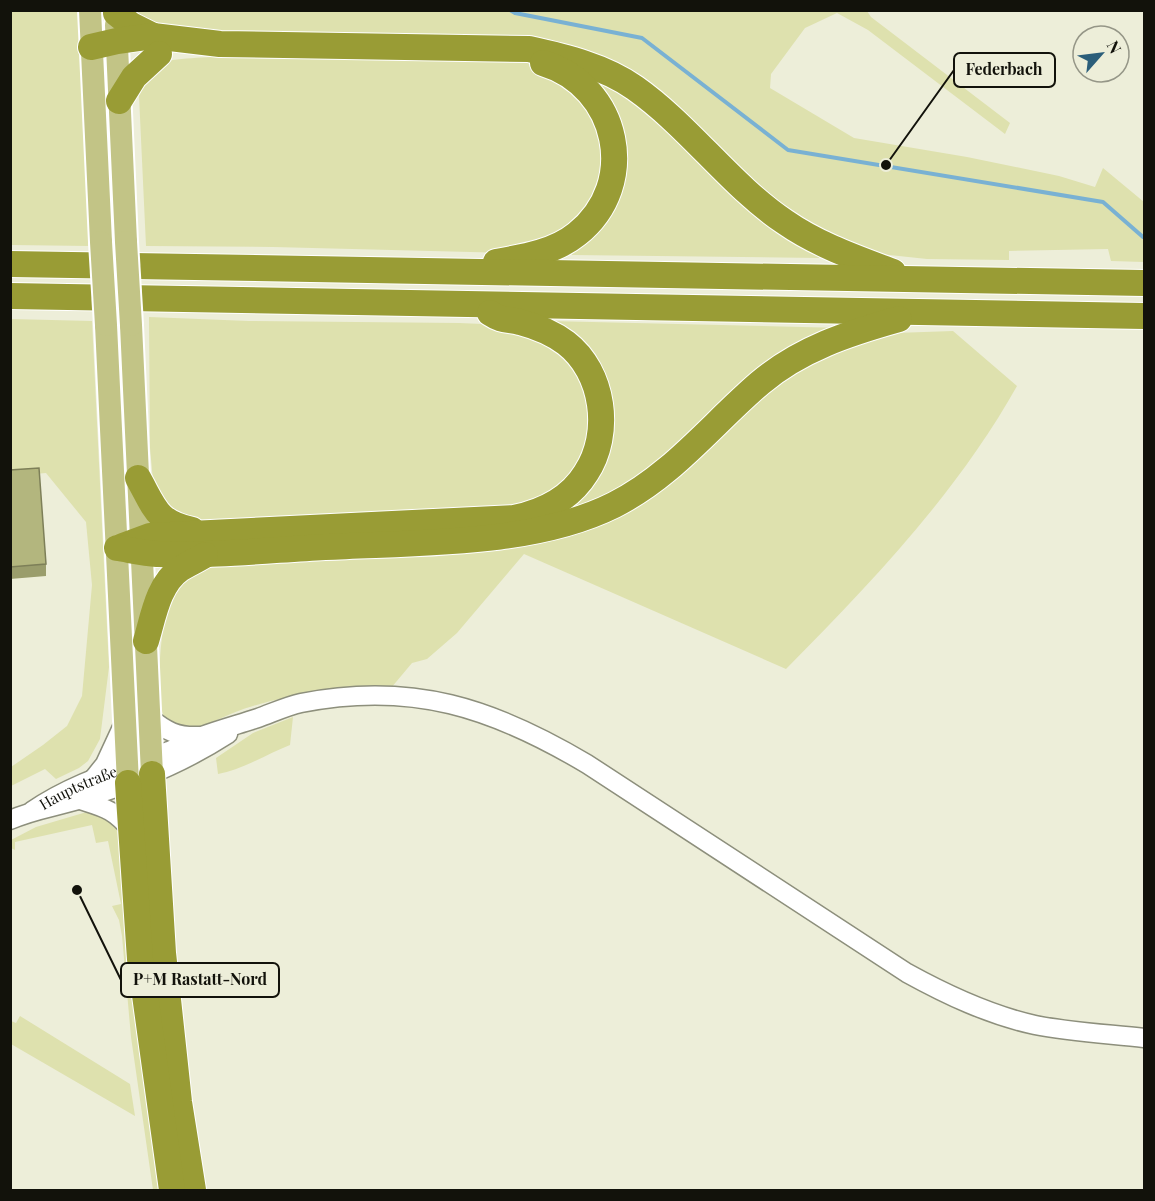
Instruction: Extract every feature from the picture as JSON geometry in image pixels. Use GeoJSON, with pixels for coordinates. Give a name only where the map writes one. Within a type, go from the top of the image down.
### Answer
{"type":"FeatureCollection","features":[{"type":"Feature","properties":{"kind":"highway"},"geometry":{"type":"LineString","coordinates":[[116,12],[156,45]]}},
{"type":"Feature","properties":{"kind":"highway"},"geometry":{"type":"LineString","coordinates":[[92,47],[220,44],[529,49],[564,56],[603,70],[635,87],[668,114],[784,222],[818,242],[910,279]]}},
{"type":"Feature","properties":{"kind":"highway"},"geometry":{"type":"LineString","coordinates":[[119,101],[156,45]]}},
{"type":"Feature","properties":{"kind":"highway"},"geometry":{"type":"LineString","coordinates":[[447,272],[553,249],[576,235],[592,220],[604,204],[612,183],[615,160],[613,140],[606,117],[591,94],[570,76],[523,57],[475,49]]}},
{"type":"Feature","properties":{"kind":"highway"},"geometry":{"type":"LineString","coordinates":[[10,264],[1144,283]]}},
{"type":"Feature","properties":{"kind":"highway"},"geometry":{"type":"LineString","coordinates":[[10,296],[1144,316]]}},
{"type":"Feature","properties":{"kind":"highway"},"geometry":{"type":"LineString","coordinates":[[133,546],[156,554],[208,543],[514,518],[531,515],[548,508],[567,495],[586,473],[597,451],[601,426],[600,399],[594,379],[583,360],[566,343],[539,328],[520,322],[500,320],[478,304]]}},
{"type":"Feature","properties":{"kind":"highway"},"geometry":{"type":"LineString","coordinates":[[138,478],[158,514],[168,523],[208,543],[442,541],[516,534],[570,522],[614,505],[655,479],[683,457],[760,383],[789,362],[822,344],[922,312]]}},
{"type":"Feature","properties":{"kind":"highway"},"geometry":{"type":"LineString","coordinates":[[146,641],[163,589],[169,579],[208,543]]}},
{"type":"Feature","properties":{"kind":"highway"},"geometry":{"type":"LineString","coordinates":[[152,766],[163,953],[178,1102],[193,1191]]}},
{"type":"Feature","properties":{"kind":"highway"},"geometry":{"type":"LineString","coordinates":[[128,774],[140,959],[172,1191]]}},
{"type":"Feature","properties":{"kind":"main road"},"geometry":{"type":"LineString","coordinates":[[90,10],[106,325],[146,641],[152,766]]}},
{"type":"Feature","properties":{"kind":"main road"},"geometry":{"type":"LineString","coordinates":[[116,12],[138,478],[125,721],[128,774]]}},
{"type":"Feature","properties":{"kind":"street"},"geometry":{"type":"LineString","coordinates":[[152,766],[200,736],[299,704],[340,697],[383,694],[444,702],[506,721],[548,741],[940,992],[1005,1017],[1035,1025],[1144,1038]]}},
{"type":"Feature","properties":{"kind":"street"},"geometry":{"type":"LineString","coordinates":[[150,718],[166,731],[176,735],[200,736]]}},
{"type":"Feature","properties":{"kind":"street"},"geometry":{"type":"LineString","coordinates":[[93,779],[105,764],[125,721]]}},
{"type":"Feature","properties":{"kind":"street"},"geometry":{"type":"LineString","coordinates":[[128,774],[207,748],[246,722]]}},
{"type":"Feature","properties":{"kind":"street","name":"Hauptstraße"},"geometry":{"type":"LineString","coordinates":[[32,811],[61,793],[93,779],[128,774]]}},
{"type":"Feature","properties":{"kind":"street","name":"Hauptstraße"},"geometry":{"type":"LineString","coordinates":[[10,820],[32,811],[80,800],[128,774]]}},
{"type":"Feature","properties":{"kind":"street"},"geometry":{"type":"LineString","coordinates":[[80,800],[108,808],[118,815],[131,830]]}},
{"type":"Feature","properties":{"kind":"green space"},"geometry":{"type":"Polygon","coordinates":[[[11,11],[80,11],[90,246],[11,245],[11,11]]]}},
{"type":"Feature","properties":{"kind":"green space"},"geometry":{"type":"Polygon","coordinates":[[[126,11],[867,11],[871,17],[1010,123],[1005,134],[868,30],[837,13],[805,28],[771,74],[770,88],[854,138],[967,157],[1059,176],[1095,187],[1103,168],[1144,202],[1144,262],[1111,261],[1108,249],[1009,251],[1009,260],[927,259],[880,254],[802,224],[664,101],[531,41],[219,31],[153,26],[126,11]]]}},
{"type":"Feature","properties":{"kind":"green space"},"geometry":{"type":"Polygon","coordinates":[[[226,56],[480,58],[525,62],[561,75],[606,133],[606,173],[572,230],[512,253],[146,246],[139,96],[150,74],[160,64],[182,59],[226,56]]]}},
{"type":"Feature","properties":{"kind":"green space"},"geometry":{"type":"Polygon","coordinates":[[[591,72],[621,86],[820,251],[819,258],[572,255],[568,248],[609,207],[591,72]]]}},
{"type":"Feature","properties":{"kind":"green space"},"geometry":{"type":"Polygon","coordinates":[[[149,317],[507,325],[565,349],[593,394],[586,461],[534,507],[196,524],[166,511],[153,481],[150,448],[149,317]]]}},
{"type":"Feature","properties":{"kind":"green space"},"geometry":{"type":"Polygon","coordinates":[[[11,319],[92,321],[109,667],[100,739],[88,761],[56,779],[45,769],[11,786],[11,767],[67,726],[82,696],[92,585],[86,522],[46,473],[11,476],[11,319]]]}},
{"type":"Feature","properties":{"kind":"green space"},"geometry":{"type":"Polygon","coordinates":[[[549,321],[843,328],[615,496],[557,515],[613,412],[610,389],[603,372],[549,321]]]}},
{"type":"Feature","properties":{"kind":"green space"},"geometry":{"type":"Polygon","coordinates":[[[953,331],[1017,386],[968,463],[940,500],[881,569],[786,669],[524,554],[457,633],[427,659],[412,663],[391,688],[321,693],[270,701],[189,731],[164,719],[160,691],[160,654],[169,602],[176,587],[203,567],[571,529],[811,357],[895,333],[953,331]]]}},
{"type":"Feature","properties":{"kind":"green space"},"geometry":{"type":"Polygon","coordinates":[[[293,717],[290,745],[218,774],[216,758],[253,733],[293,717]]]}},
{"type":"Feature","properties":{"kind":"green space"},"geometry":{"type":"Polygon","coordinates":[[[90,811],[101,811],[119,828],[164,1190],[153,1190],[131,1037],[122,936],[119,920],[112,906],[121,904],[108,841],[96,843],[92,825],[15,842],[15,850],[11,848],[11,840],[36,827],[90,811]]]}},
{"type":"Feature","properties":{"kind":"green space"},"geometry":{"type":"Polygon","coordinates":[[[20,1016],[130,1084],[135,1116],[11,1044],[11,1021],[16,1023],[20,1016]]]}},
{"type":"Feature","properties":{"kind":"building"},"geometry":{"type":"Polygon","coordinates":[[[39,468],[46,564],[10,567],[10,470],[39,468]]]}},
{"type":"Feature","properties":{"kind":"waterway"},"geometry":{"type":"LineString","coordinates":[[510,10],[515,13],[642,38],[788,150],[1103,202],[1143,237]]}},
{"type":"Feature","properties":{"kind":"place","name":"Federbach"},"geometry":{"type":"Point","coordinates":[886,165]}},
{"type":"Feature","properties":{"kind":"place","name":"P+M Rastatt-Nord"},"geometry":{"type":"Point","coordinates":[77,890]}}]}
